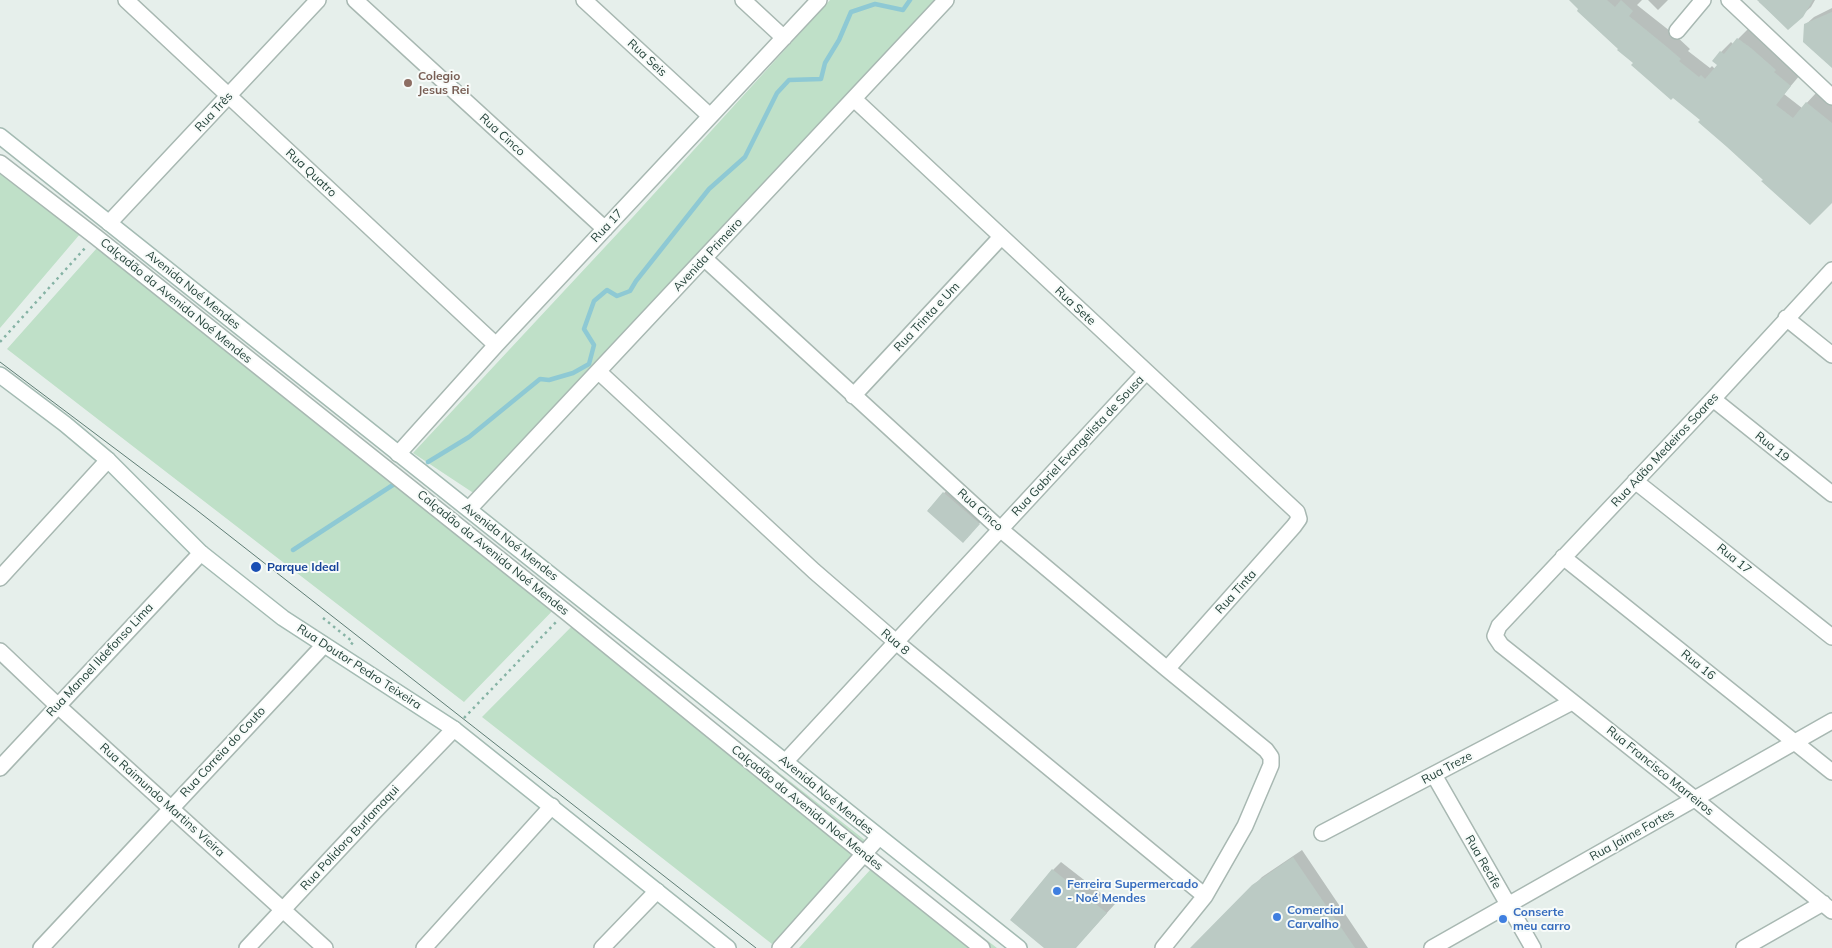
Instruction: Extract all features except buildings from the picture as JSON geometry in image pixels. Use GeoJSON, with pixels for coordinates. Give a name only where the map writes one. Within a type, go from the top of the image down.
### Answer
{"type":"FeatureCollection","features":[{"type":"Feature","properties":{"kind":"street","name":"Rua Quatro"},"geometry":{"type":"LineString","coordinates":[[126,0],[496,345]]}},
{"type":"Feature","properties":{"kind":"street","name":"Rua Três"},"geometry":{"type":"LineString","coordinates":[[109,223],[318,0]]}},
{"type":"Feature","properties":{"kind":"street","name":"Rua Cinco"},"geometry":{"type":"LineString","coordinates":[[354,0],[605,229]]}},
{"type":"Feature","properties":{"kind":"street","name":"Rua Seis"},"geometry":{"type":"LineString","coordinates":[[584,0],[710,116]]}},
{"type":"Feature","properties":{"kind":"street"},"geometry":{"type":"LineString","coordinates":[[743,0],[784,38]]}},
{"type":"Feature","properties":{"kind":"street","name":"Rua 17"},"geometry":{"type":"LineString","coordinates":[[398,454],[496,345],[819,0]]}},
{"type":"Feature","properties":{"kind":"street","name":"Avenida Primeiro"},"geometry":{"type":"LineString","coordinates":[[468,510],[946,0]]}},
{"type":"Feature","properties":{"kind":"street"},"geometry":{"type":"LineString","coordinates":[[1677,32],[1704,0]]}},
{"type":"Feature","properties":{"kind":"street"},"geometry":{"type":"LineString","coordinates":[[1729,0],[1832,97]]}},
{"type":"Feature","properties":{"kind":"street","name":"Rua Sete"},"geometry":{"type":"LineString","coordinates":[[854,99],[1297,512]]}},
{"type":"Feature","properties":{"kind":"street","name":"Avenida Noé Mendes"},"geometry":{"type":"LineString","coordinates":[[0,136],[1019,948]]}},
{"type":"Feature","properties":{"kind":"street","name":"Calçadão da Avenida Noé Mendes"},"geometry":{"type":"LineString","coordinates":[[0,163],[96,237],[566,612],[982,948]]}},
{"type":"Feature","properties":{"kind":"street","name":"Rua Trinta e Um"},"geometry":{"type":"LineString","coordinates":[[853,396],[1001,237]]}},
{"type":"Feature","properties":{"kind":"street","name":"Rua Cinco"},"geometry":{"type":"LineString","coordinates":[[705,259],[1000,529],[1167,670],[1266,750],[1271,757],[1271,766],[1246,826],[1205,896]]}},
{"type":"Feature","properties":{"kind":"street","name":"Rua Adão Medeiros Soares"},"geometry":{"type":"LineString","coordinates":[[1496,629],[1713,400],[1786,318],[1832,270]]}},
{"type":"Feature","properties":{"kind":"street"},"geometry":{"type":"LineString","coordinates":[[1786,318],[1832,355]]}},
{"type":"Feature","properties":{"kind":"street","name":"Rua 8"},"geometry":{"type":"LineString","coordinates":[[599,372],[814,571],[896,642],[1205,896]]}},
{"type":"Feature","properties":{"kind":"street","name":"Rua Gabriel Evangelista de Sousa"},"geometry":{"type":"LineString","coordinates":[[785,762],[1146,372]]}},
{"type":"Feature","properties":{"kind":"street","name":"Rua Doutor Pedro Teixeira"},"geometry":{"type":"LineString","coordinates":[[2,381],[64,424],[108,460],[201,553],[283,618],[454,728],[728,948]]}},
{"type":"Feature","properties":{"kind":"street","name":"Rua 19"},"geometry":{"type":"LineString","coordinates":[[1713,400],[1832,494]]}},
{"type":"Feature","properties":{"kind":"street"},"geometry":{"type":"LineString","coordinates":[[0,578],[108,460]]}},
{"type":"Feature","properties":{"kind":"street","name":"Rua 17"},"geometry":{"type":"LineString","coordinates":[[1636,481],[1832,637]]}},
{"type":"Feature","properties":{"kind":"street","name":"Rua Tinta"},"geometry":{"type":"LineString","coordinates":[[1167,670],[1294,526],[1299,519],[1297,512]]}},
{"type":"Feature","properties":{"kind":"street","name":"Rua Manoel Ildefonso Lima"},"geometry":{"type":"LineString","coordinates":[[0,768],[201,553]]}},
{"type":"Feature","properties":{"kind":"street","name":"Rua 16"},"geometry":{"type":"LineString","coordinates":[[1564,557],[1832,772]]}},
{"type":"Feature","properties":{"kind":"street","name":"Rua Francisco Marreiros"},"geometry":{"type":"LineString","coordinates":[[1496,629],[1495,636],[1501,645],[1827,907]]}},
{"type":"Feature","properties":{"kind":"street","name":"Rua Correia do Couto"},"geometry":{"type":"LineString","coordinates":[[41,948],[324,645]]}},
{"type":"Feature","properties":{"kind":"street","name":"Rua Raimundo Martins Vieira"},"geometry":{"type":"LineString","coordinates":[[0,651],[325,948]]}},
{"type":"Feature","properties":{"kind":"street","name":"Rua Treze"},"geometry":{"type":"LineString","coordinates":[[1322,833],[1572,702]]}},
{"type":"Feature","properties":{"kind":"street","name":"Rua Jaime Fortes"},"geometry":{"type":"LineString","coordinates":[[1432,948],[1832,721]]}},
{"type":"Feature","properties":{"kind":"street","name":"Rua Polidoro Burlamaqui"},"geometry":{"type":"LineString","coordinates":[[247,948],[454,728]]}},
{"type":"Feature","properties":{"kind":"street","name":"Rua Recife"},"geometry":{"type":"LineString","coordinates":[[1434,775],[1533,948]]}},
{"type":"Feature","properties":{"kind":"street"},"geometry":{"type":"LineString","coordinates":[[424,948],[552,806]]}},
{"type":"Feature","properties":{"kind":"street"},"geometry":{"type":"LineString","coordinates":[[780,948],[879,837]]}},
{"type":"Feature","properties":{"kind":"street"},"geometry":{"type":"LineString","coordinates":[[602,948],[658,891]]}},
{"type":"Feature","properties":{"kind":"street"},"geometry":{"type":"LineString","coordinates":[[1163,948],[1205,896]]}},
{"type":"Feature","properties":{"kind":"street"},"geometry":{"type":"LineString","coordinates":[[1744,948],[1827,907]]}},
{"type":"Feature","properties":{"kind":"path"},"geometry":{"type":"LineString","coordinates":[[0,342],[96,237]]}},
{"type":"Feature","properties":{"kind":"path"},"geometry":{"type":"LineString","coordinates":[[454,728],[566,612]]}},
{"type":"Feature","properties":{"kind":"path"},"geometry":{"type":"LineString","coordinates":[[323,618],[353,642]]}},
{"type":"Feature","properties":{"kind":"green space"},"geometry":{"type":"Polygon","coordinates":[[[830,0],[938,0],[478,496],[413,453],[632,218],[830,0]]]}},
{"type":"Feature","properties":{"kind":"green space"},"geometry":{"type":"Polygon","coordinates":[[[0,156],[86,227],[0,328],[0,156]]]}},
{"type":"Feature","properties":{"kind":"green space"},"geometry":{"type":"Polygon","coordinates":[[[105,239],[561,602],[464,702],[7,349],[105,239]]]}},
{"type":"Feature","properties":{"kind":"green space"},"geometry":{"type":"Polygon","coordinates":[[[581,617],[866,841],[772,944],[482,717],[581,617]]]}},
{"type":"Feature","properties":{"kind":"green space"},"geometry":{"type":"Polygon","coordinates":[[[881,858],[997,948],[799,948],[881,858]]]}},
{"type":"Feature","properties":{"kind":"waterway"},"geometry":{"type":"LineString","coordinates":[[428,462],[469,437],[540,379],[549,380],[573,373],[589,364],[594,345],[584,329],[594,301],[607,290],[617,296],[630,291],[709,189],[745,157],[777,93],[789,80],[821,79],[825,63],[839,40],[851,12],[875,4],[903,10],[910,0]]}},
{"type":"Feature","properties":{"kind":"waterway"},"geometry":{"type":"LineString","coordinates":[[293,550],[399,481]]}},
{"type":"Feature","properties":{"kind":"tram line"},"geometry":{"type":"LineString","coordinates":[[0,362],[194,508],[756,948]]}},
{"type":"Feature","properties":{"kind":"place","name":"Colegio Jesus Rei"},"geometry":{"type":"Point","coordinates":[408,83]}},
{"type":"Feature","properties":{"kind":"place","name":"Parque Ideal"},"geometry":{"type":"Point","coordinates":[256,567]}},
{"type":"Feature","properties":{"kind":"place","name":"Ferreira Supermercado - Noé Mendes"},"geometry":{"type":"Point","coordinates":[1057,891]}},
{"type":"Feature","properties":{"kind":"place","name":"Comercial Carvalho"},"geometry":{"type":"Point","coordinates":[1277,917]}},
{"type":"Feature","properties":{"kind":"place","name":"Conserte meu carro"},"geometry":{"type":"Point","coordinates":[1503,919]}}]}
